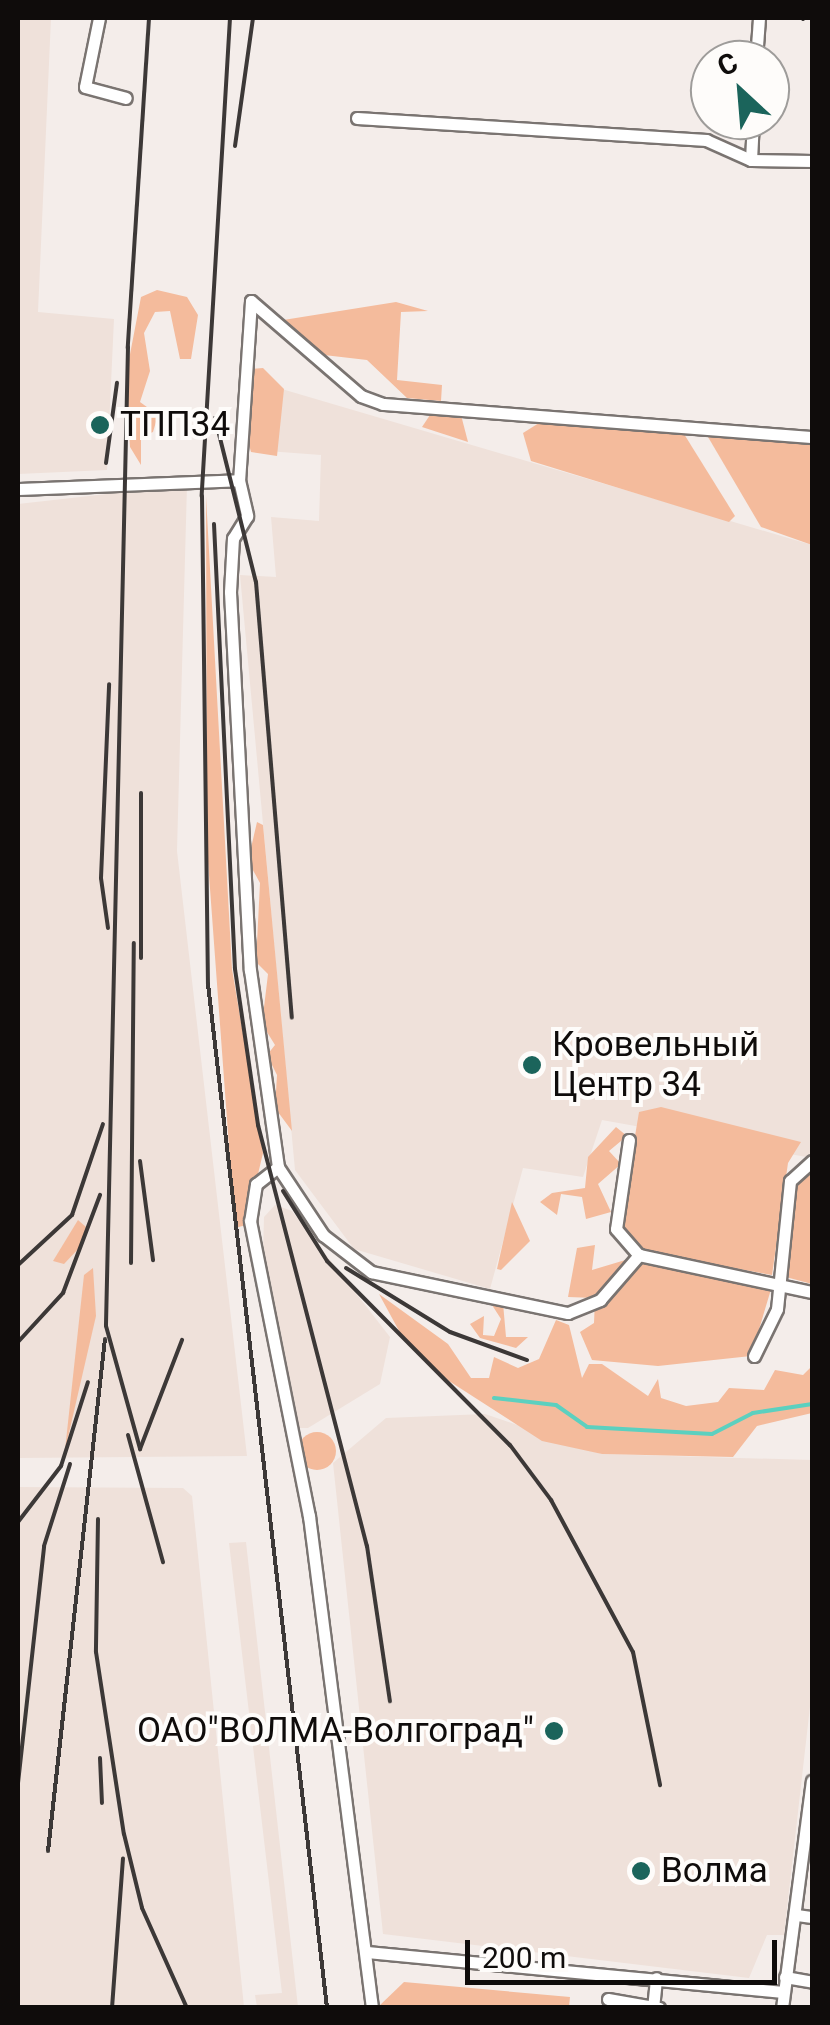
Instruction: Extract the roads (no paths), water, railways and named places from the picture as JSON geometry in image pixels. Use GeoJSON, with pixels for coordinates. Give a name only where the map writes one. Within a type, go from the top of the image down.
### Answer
{"type":"FeatureCollection","features":[{"type":"Feature","properties":{"kind":"street"},"geometry":{"type":"LineString","coordinates":[[99,18],[85,87],[126,98]]}},
{"type":"Feature","properties":{"kind":"street"},"geometry":{"type":"LineString","coordinates":[[357,118],[706,140],[751,160],[812,161]]}},
{"type":"Feature","properties":{"kind":"street"},"geometry":{"type":"LineString","coordinates":[[751,160],[752,140]]}},
{"type":"Feature","properties":{"kind":"street"},"geometry":{"type":"LineString","coordinates":[[639,1256],[600,1300],[568,1313],[371,1272],[323,1235],[278,1167],[250,970],[230,592],[233,538],[248,516],[239,480],[252,301],[361,396],[383,404],[812,437]]}},
{"type":"Feature","properties":{"kind":"street"},"geometry":{"type":"LineString","coordinates":[[18,489],[239,480]]}},
{"type":"Feature","properties":{"kind":"street"},"geometry":{"type":"LineString","coordinates":[[629,1140],[616,1228],[639,1256],[812,1292]]}},
{"type":"Feature","properties":{"kind":"street"},"geometry":{"type":"LineString","coordinates":[[754,1356],[768,1342],[777,1283],[806,1163]]}},
{"type":"Feature","properties":{"kind":"street"},"geometry":{"type":"LineString","coordinates":[[278,1167],[256,1184],[250,1220],[309,1516],[368,1952],[372,2008]]}},
{"type":"Feature","properties":{"kind":"street"},"geometry":{"type":"LineString","coordinates":[[782,2008],[808,1850],[812,1781]]}},
{"type":"Feature","properties":{"kind":"street"},"geometry":{"type":"LineString","coordinates":[[797,1915],[812,1917]]}},
{"type":"Feature","properties":{"kind":"street"},"geometry":{"type":"LineString","coordinates":[[368,1952],[783,1992]]}},
{"type":"Feature","properties":{"kind":"street"},"geometry":{"type":"LineString","coordinates":[[785,1977],[812,1982]]}},
{"type":"Feature","properties":{"kind":"street"},"geometry":{"type":"LineString","coordinates":[[608,1999],[655,2007],[656,1978]]}},
{"type":"Feature","properties":{"kind":"waterway"},"geometry":{"type":"LineString","coordinates":[[494,1398],[556,1405],[587,1427],[712,1434],[753,1413],[812,1404]]}},
{"type":"Feature","properties":{"kind":"railway"},"geometry":{"type":"LineString","coordinates":[[149,18],[128,347],[106,1326],[140,1449],[182,1340]]}},
{"type":"Feature","properties":{"kind":"railway"},"geometry":{"type":"LineString","coordinates":[[230,18],[202,496],[208,984],[327,2008]]}},
{"type":"Feature","properties":{"kind":"railway"},"geometry":{"type":"LineString","coordinates":[[235,146],[253,18]]}},
{"type":"Feature","properties":{"kind":"railway"},"geometry":{"type":"LineString","coordinates":[[106,463],[117,383]]}},
{"type":"Feature","properties":{"kind":"railway"},"geometry":{"type":"LineString","coordinates":[[215,418],[256,582],[292,1018]]}},
{"type":"Feature","properties":{"kind":"railway"},"geometry":{"type":"LineString","coordinates":[[214,524],[235,969],[258,1125],[367,1546],[390,1701]]}},
{"type":"Feature","properties":{"kind":"railway"},"geometry":{"type":"LineString","coordinates":[[108,928],[101,878],[109,684]]}},
{"type":"Feature","properties":{"kind":"railway"},"geometry":{"type":"LineString","coordinates":[[141,793],[141,958]]}},
{"type":"Feature","properties":{"kind":"railway"},"geometry":{"type":"LineString","coordinates":[[131,1263],[134,943]]}},
{"type":"Feature","properties":{"kind":"railway"},"geometry":{"type":"LineString","coordinates":[[18,1265],[72,1215],[103,1124]]}},
{"type":"Feature","properties":{"kind":"railway"},"geometry":{"type":"LineString","coordinates":[[140,1161],[153,1260]]}},
{"type":"Feature","properties":{"kind":"railway"},"geometry":{"type":"LineString","coordinates":[[283,1191],[327,1261],[510,1445],[551,1500],[633,1652],[660,1785]]}},
{"type":"Feature","properties":{"kind":"railway"},"geometry":{"type":"LineString","coordinates":[[18,1342],[63,1293],[100,1195]]}},
{"type":"Feature","properties":{"kind":"railway"},"geometry":{"type":"LineString","coordinates":[[346,1268],[450,1332],[527,1360]]}},
{"type":"Feature","properties":{"kind":"railway"},"geometry":{"type":"LineString","coordinates":[[48,1851],[105,1339]]}},
{"type":"Feature","properties":{"kind":"railway"},"geometry":{"type":"LineString","coordinates":[[18,1522],[61,1466],[88,1382]]}},
{"type":"Feature","properties":{"kind":"railway"},"geometry":{"type":"LineString","coordinates":[[128,1435],[163,1562]]}},
{"type":"Feature","properties":{"kind":"railway"},"geometry":{"type":"LineString","coordinates":[[18,1783],[44,1546],[70,1464]]}},
{"type":"Feature","properties":{"kind":"railway"},"geometry":{"type":"LineString","coordinates":[[98,1519],[96,1652],[124,1834],[142,1908],[187,2008]]}},
{"type":"Feature","properties":{"kind":"railway"},"geometry":{"type":"LineString","coordinates":[[100,1758],[102,1803]]}},
{"type":"Feature","properties":{"kind":"railway"},"geometry":{"type":"LineString","coordinates":[[112,2008],[123,1858]]}},
{"type":"Feature","properties":{"kind":"place","name":"ТПП34"},"geometry":{"type":"Point","coordinates":[100,425]}},
{"type":"Feature","properties":{"kind":"place","name":"Кровельный Центр 34"},"geometry":{"type":"Point","coordinates":[532,1065]}},
{"type":"Feature","properties":{"kind":"place","name":"ОАО\"ВОЛМА-Волгоград\""},"geometry":{"type":"Point","coordinates":[554,1731]}},
{"type":"Feature","properties":{"kind":"place","name":"Волма"},"geometry":{"type":"Point","coordinates":[641,1871]}}]}
